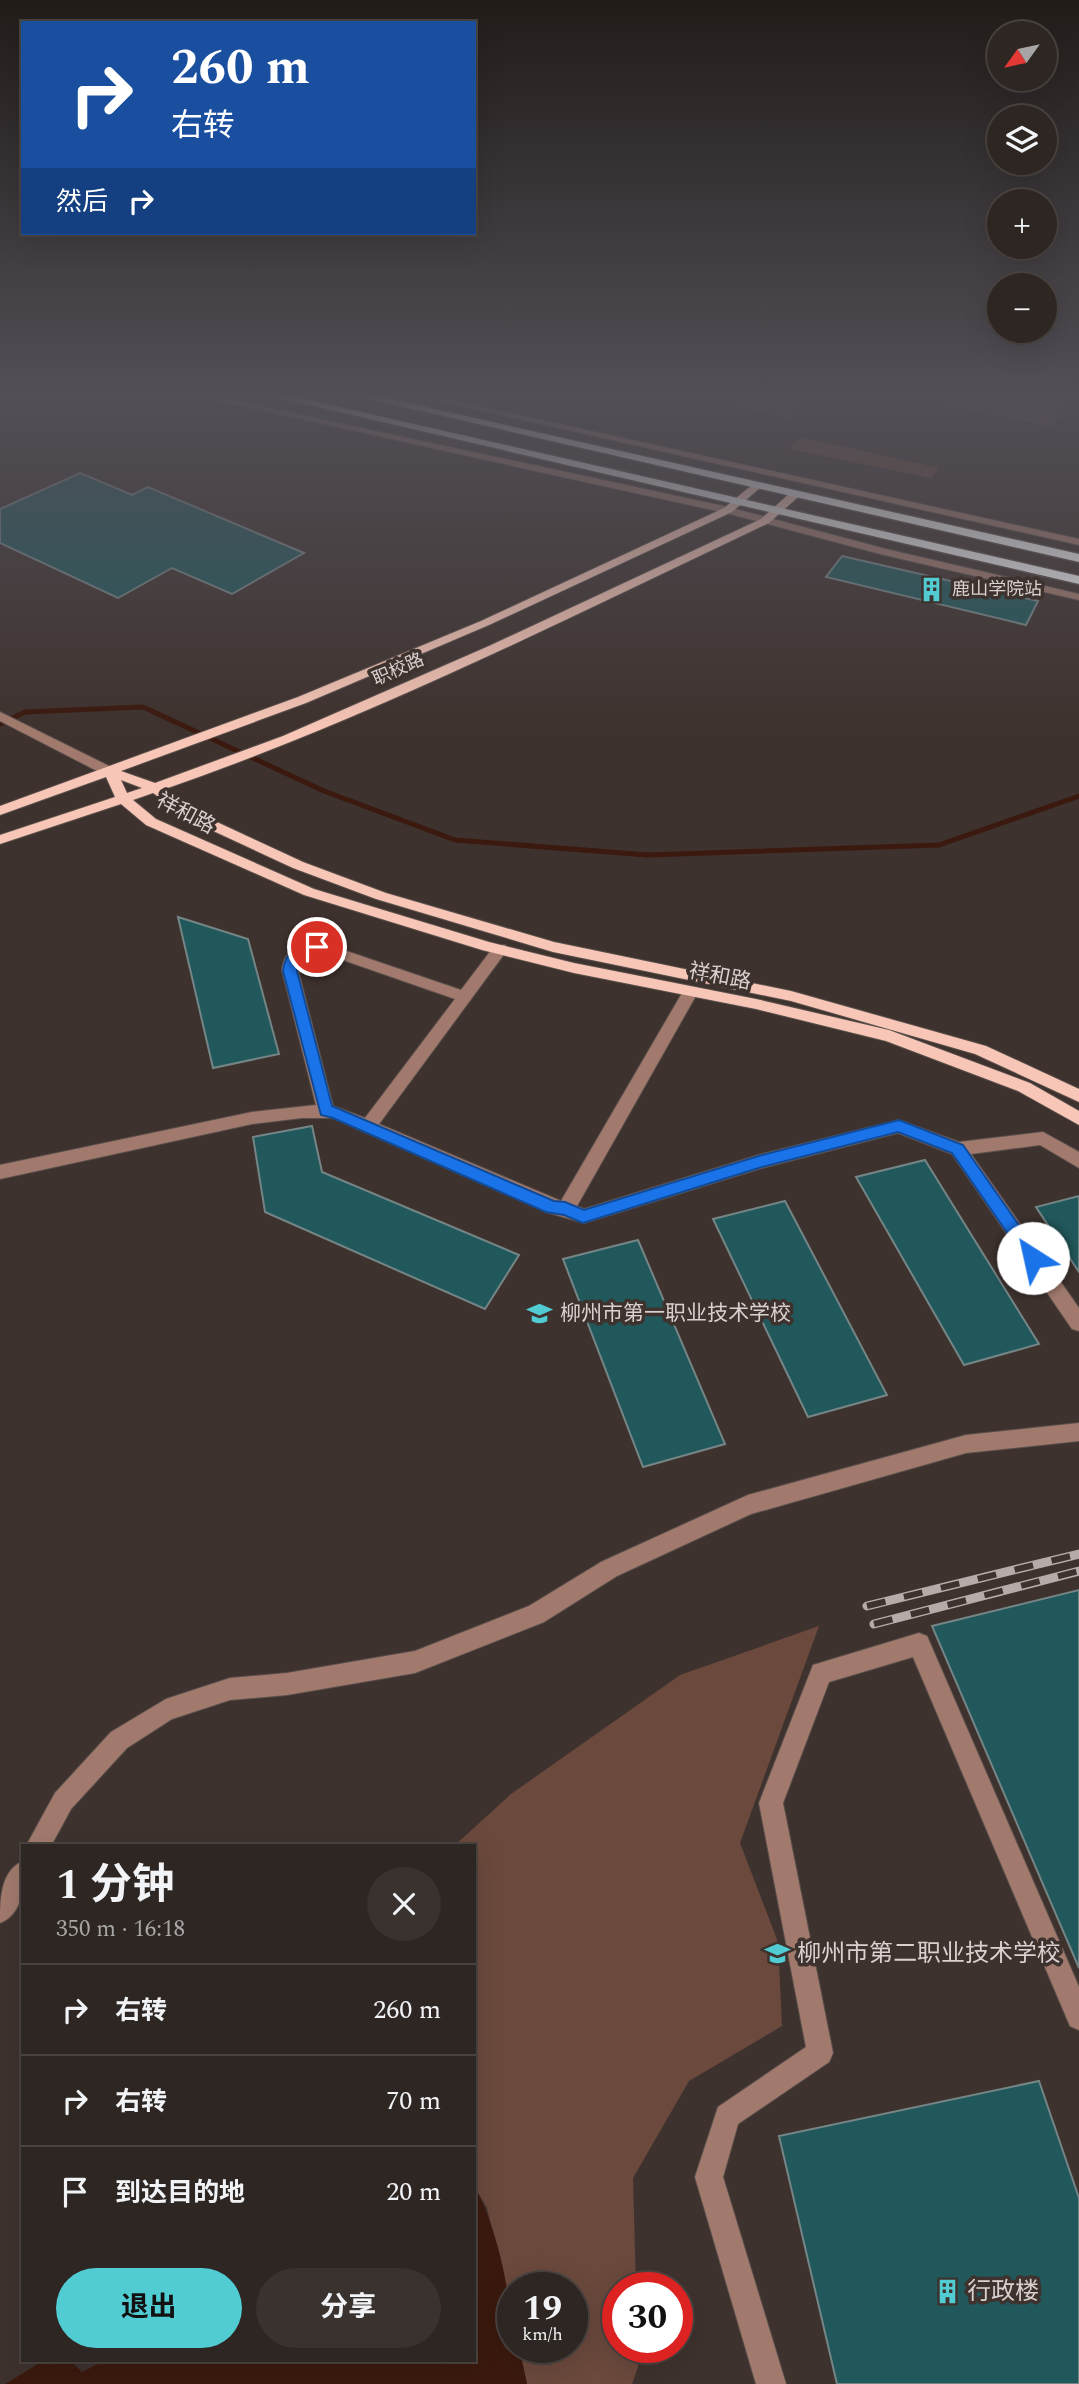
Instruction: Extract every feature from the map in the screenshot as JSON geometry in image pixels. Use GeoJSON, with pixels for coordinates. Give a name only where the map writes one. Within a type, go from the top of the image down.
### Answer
{"type":"FeatureCollection","features":[{"type":"Feature","properties":{"kind":"highway"},"geometry":{"type":"LineString","coordinates":[[742,507],[778,512],[1079,580]]}},
{"type":"Feature","properties":{"kind":"highway"},"geometry":{"type":"LineString","coordinates":[[849,507],[1079,558]]}},
{"type":"Feature","properties":{"kind":"main road","name":"职校路"},"geometry":{"type":"LineString","coordinates":[[0,811],[302,700],[485,623],[730,507]]}},
{"type":"Feature","properties":{"kind":"main road","name":"职校路"},"geometry":{"type":"LineString","coordinates":[[0,840],[155,788],[327,723],[512,640],[765,521],[782,507]]}},
{"type":"Feature","properties":{"kind":"main road","name":"祥和路"},"geometry":{"type":"LineString","coordinates":[[110,772],[155,788],[200,819],[298,865],[382,896],[554,947],[791,996],[980,1050],[1079,1097]]}},
{"type":"Feature","properties":{"kind":"main road","name":"祥和路"},"geometry":{"type":"LineString","coordinates":[[110,772],[123,799],[151,822],[309,892],[500,949],[575,968],[889,1037],[1024,1087],[1079,1119]]}},
{"type":"Feature","properties":{"kind":"street"},"geometry":{"type":"LineString","coordinates":[[736,507],[765,521],[1079,597]]}},
{"type":"Feature","properties":{"kind":"street"},"geometry":{"type":"LineString","coordinates":[[926,507],[1079,541]]}},
{"type":"Feature","properties":{"kind":"street"},"geometry":{"type":"LineString","coordinates":[[0,716],[110,772]]}},
{"type":"Feature","properties":{"kind":"street"},"geometry":{"type":"LineString","coordinates":[[326,1111],[290,971],[291,959],[300,950],[317,947],[348,955],[465,997]]}},
{"type":"Feature","properties":{"kind":"street"},"geometry":{"type":"LineString","coordinates":[[368,1126],[500,949]]}},
{"type":"Feature","properties":{"kind":"street"},"geometry":{"type":"LineString","coordinates":[[565,1209],[690,992]]}},
{"type":"Feature","properties":{"kind":"street"},"geometry":{"type":"LineString","coordinates":[[0,1172],[77,1152],[241,1121],[326,1111],[368,1126],[552,1207],[583,1216],[762,1161],[899,1126],[958,1149],[1043,1138],[1079,1161]]}},
{"type":"Feature","properties":{"kind":"street"},"geometry":{"type":"LineString","coordinates":[[958,1149],[1079,1323]]}},
{"type":"Feature","properties":{"kind":"street"},"geometry":{"type":"LineString","coordinates":[[39,1844],[63,1801],[120,1740],[166,1710],[230,1689],[287,1684],[415,1662],[536,1614],[609,1569],[748,1505],[966,1444],[1079,1432]]}},
{"type":"Feature","properties":{"kind":"street"},"geometry":{"type":"LineString","coordinates":[[771,2384],[709,2178],[727,2116],[820,2053],[771,1803],[821,1673],[919,1644],[1079,2017]]}},
{"type":"Feature","properties":{"kind":"street"},"geometry":{"type":"LineString","coordinates":[[0,1911],[21,1876]]}},
{"type":"Feature","properties":{"kind":"shaded area"},"geometry":{"type":"Polygon","coordinates":[[[819,1626],[740,1843],[778,1942],[782,2026],[689,2081],[633,2178],[636,2272],[602,2272],[602,2363],[638,2363],[632,2384],[527,2384],[522,2363],[588,2363],[588,2272],[502,2272],[487,2208],[476,2189],[476,1844],[456,1844],[511,1794],[680,1675],[819,1626]]]}},
{"type":"Feature","properties":{"kind":"shaded area"},"geometry":{"type":"Polygon","coordinates":[[[476,2190],[490,2221],[504,2272],[497,2272],[497,2363],[522,2363],[527,2384],[5,2384],[41,2362],[72,2362],[82,2372],[102,2362],[476,2362],[476,2190]]]}},
{"type":"Feature","properties":{"kind":"building"},"geometry":{"type":"Polygon","coordinates":[[[196,507],[304,553],[232,594],[172,568],[118,598],[0,543],[0,509],[196,507]]]}},
{"type":"Feature","properties":{"kind":"building","name":"鹿山学院站"},"geometry":{"type":"Polygon","coordinates":[[[842,556],[1038,601],[1026,625],[826,577],[842,556]]]}},
{"type":"Feature","properties":{"kind":"building"},"geometry":{"type":"Polygon","coordinates":[[[178,917],[248,939],[279,1054],[213,1068],[178,917]]]}},
{"type":"Feature","properties":{"kind":"building"},"geometry":{"type":"Polygon","coordinates":[[[312,1126],[322,1172],[519,1255],[485,1309],[265,1212],[253,1137],[312,1126]]]}},
{"type":"Feature","properties":{"kind":"building"},"geometry":{"type":"Polygon","coordinates":[[[925,1160],[1039,1344],[964,1365],[856,1177],[925,1160]]]}},
{"type":"Feature","properties":{"kind":"building"},"geometry":{"type":"Polygon","coordinates":[[[1079,1196],[1079,1272],[1036,1207],[1079,1196]]]}},
{"type":"Feature","properties":{"kind":"building"},"geometry":{"type":"Polygon","coordinates":[[[785,1201],[887,1395],[808,1417],[713,1219],[785,1201]]]}},
{"type":"Feature","properties":{"kind":"building"},"geometry":{"type":"Polygon","coordinates":[[[638,1240],[725,1444],[643,1467],[563,1259],[638,1240]]]}},
{"type":"Feature","properties":{"kind":"building"},"geometry":{"type":"Polygon","coordinates":[[[1079,1590],[1079,1968],[932,1626],[1079,1590]]]}},
{"type":"Feature","properties":{"kind":"building","name":"行政楼"},"geometry":{"type":"Polygon","coordinates":[[[1039,2081],[1079,2198],[1079,2384],[837,2384],[779,2136],[1039,2081]]]}},
{"type":"Feature","properties":{"kind":"waterway"},"geometry":{"type":"LineString","coordinates":[[0,724],[25,712],[143,707],[324,791],[455,840],[648,855],[939,845],[1079,796]]}},
{"type":"Feature","properties":{"kind":"railway"},"geometry":{"type":"LineString","coordinates":[[867,1606],[1079,1554]]}},
{"type":"Feature","properties":{"kind":"railway"},"geometry":{"type":"LineString","coordinates":[[874,1624],[1079,1571]]}},
{"type":"Feature","properties":{"kind":"place","name":"鹿山学院站"},"geometry":{"type":"Point","coordinates":[932,589]}},
{"type":"Feature","properties":{"kind":"place","name":"柳州市第一职业技术学校"},"geometry":{"type":"Point","coordinates":[540,1313]}},
{"type":"Feature","properties":{"kind":"place","name":"柳州市第二职业技术学校"},"geometry":{"type":"Point","coordinates":[777,1953]}},
{"type":"Feature","properties":{"kind":"place","name":"行政楼"},"geometry":{"type":"Point","coordinates":[947,2291]}},
{"type":"Feature","properties":{"kind":"route"},"geometry":{"type":"LineString","coordinates":[[317,947],[300,950],[291,959],[290,971],[326,1111],[335,1112],[552,1207],[583,1216],[762,1161],[899,1126],[958,1149],[1033,1258]]}}]}
